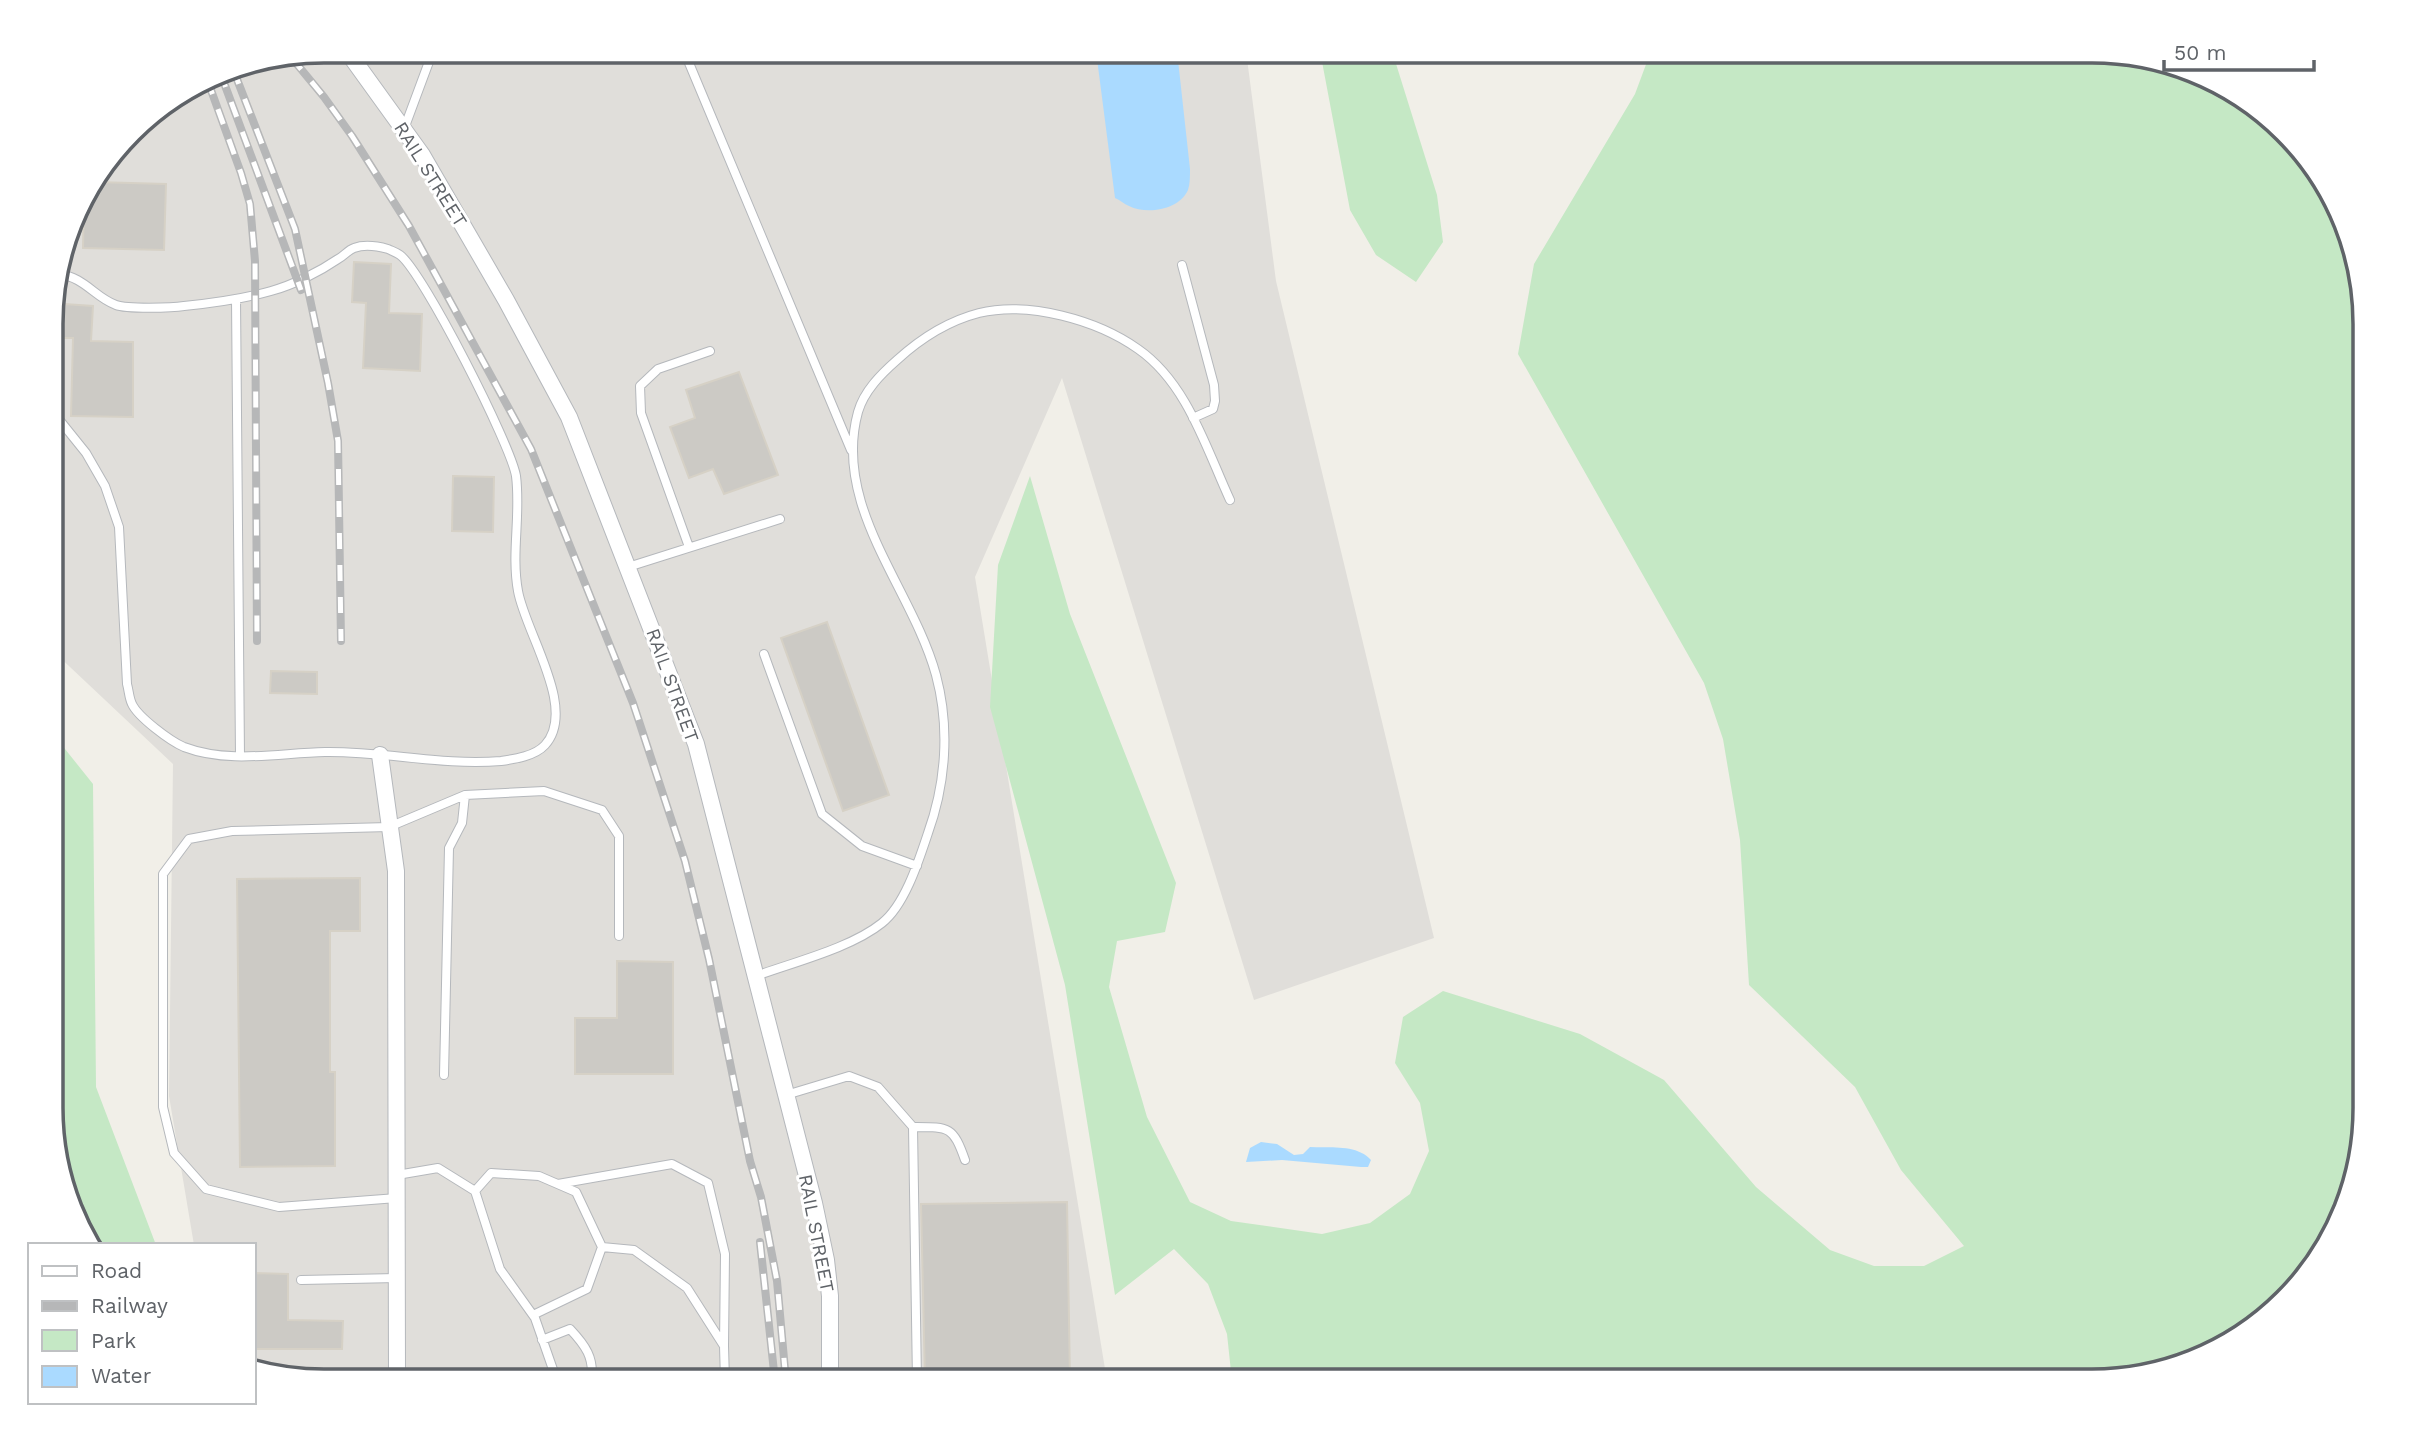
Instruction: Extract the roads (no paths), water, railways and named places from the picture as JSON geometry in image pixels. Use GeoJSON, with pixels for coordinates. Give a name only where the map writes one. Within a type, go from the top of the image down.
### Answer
{"type":"FeatureCollection","features":[{"type":"Feature","properties":{"kind":"street","name":"RAIL STREET"},"geometry":{"type":"LineString","coordinates":[[356,63],[422,155],[506,300],[569,418],[696,744],[826,1260],[830,1296],[830,1369]]}},
{"type":"Feature","properties":{"kind":"street"},"geometry":{"type":"LineString","coordinates":[[380,755],[396,871],[397,1369]]}},
{"type":"Feature","properties":{"kind":"lane"},"geometry":{"type":"LineString","coordinates":[[404,129],[429,63]]}},
{"type":"Feature","properties":{"kind":"lane"},"geometry":{"type":"LineString","coordinates":[[689,63],[851,450],[856,485],[869,522],[898,591],[919,629],[936,675],[944,723],[944,774],[934,818],[897,906],[884,922],[824,952],[756,976]]}},
{"type":"Feature","properties":{"kind":"lane"},"geometry":{"type":"LineString","coordinates":[[63,425],[93,464],[105,486],[118,527],[127,684],[133,707],[153,727],[181,746],[215,756],[326,752],[450,761],[504,761],[529,755],[545,746],[553,732],[556,714],[553,687],[518,594],[514,561],[516,474],[495,422],[456,342],[401,255],[387,248],[370,245],[351,248],[323,268],[274,290],[180,307],[118,306],[68,275]]}},
{"type":"Feature","properties":{"kind":"lane"},"geometry":{"type":"LineString","coordinates":[[1182,265],[1216,401],[1213,409],[1192,418]]}},
{"type":"Feature","properties":{"kind":"lane"},"geometry":{"type":"LineString","coordinates":[[236,299],[240,756]]}},
{"type":"Feature","properties":{"kind":"lane"},"geometry":{"type":"LineString","coordinates":[[851,450],[859,408],[877,378],[908,349],[936,330],[979,313],[1021,309],[1058,314],[1100,328],[1139,349],[1175,384],[1230,500]]}},
{"type":"Feature","properties":{"kind":"lane"},"geometry":{"type":"LineString","coordinates":[[689,547],[640,414],[640,386],[658,369],[710,351]]}},
{"type":"Feature","properties":{"kind":"lane"},"geometry":{"type":"LineString","coordinates":[[628,567],[780,519]]}},
{"type":"Feature","properties":{"kind":"lane"},"geometry":{"type":"LineString","coordinates":[[764,654],[822,814],[862,846],[916,866]]}},
{"type":"Feature","properties":{"kind":"lane"},"geometry":{"type":"LineString","coordinates":[[397,1198],[279,1207],[206,1189],[174,1153],[163,1107],[163,874],[188,839],[232,831],[390,827],[465,795],[544,792],[602,810],[619,836],[620,936]]}},
{"type":"Feature","properties":{"kind":"lane"},"geometry":{"type":"LineString","coordinates":[[444,1075],[449,848],[462,823],[465,795]]}},
{"type":"Feature","properties":{"kind":"lane"},"geometry":{"type":"LineString","coordinates":[[786,1095],[849,1076],[878,1087],[913,1127],[917,1369]]}},
{"type":"Feature","properties":{"kind":"lane"},"geometry":{"type":"LineString","coordinates":[[913,1127],[949,1130],[957,1137],[965,1160]]}},
{"type":"Feature","properties":{"kind":"lane"},"geometry":{"type":"LineString","coordinates":[[558,1184],[671,1164],[708,1183],[725,1254],[724,1369]]}},
{"type":"Feature","properties":{"kind":"lane"},"geometry":{"type":"LineString","coordinates":[[397,1175],[438,1168],[475,1191],[500,1269],[533,1315],[553,1369]]}},
{"type":"Feature","properties":{"kind":"lane"},"geometry":{"type":"LineString","coordinates":[[475,1191],[491,1174],[539,1176],[558,1184],[576,1192],[602,1247],[587,1289],[533,1315]]}},
{"type":"Feature","properties":{"kind":"lane"},"geometry":{"type":"LineString","coordinates":[[602,1247],[634,1250],[687,1288],[723,1346]]}},
{"type":"Feature","properties":{"kind":"lane"},"geometry":{"type":"LineString","coordinates":[[301,1280],[397,1278]]}},
{"type":"Feature","properties":{"kind":"lane"},"geometry":{"type":"LineString","coordinates":[[542,1339],[570,1329],[586,1346],[593,1369]]}},
{"type":"Feature","properties":{"kind":"water"},"geometry":{"type":"Polygon","coordinates":[[[1098,63],[1178,63],[1190,169],[1188,190],[1178,202],[1153,210],[1136,209],[1115,198],[1098,63]]]}},
{"type":"Feature","properties":{"kind":"water"},"geometry":{"type":"Polygon","coordinates":[[[1261,1142],[1277,1144],[1294,1155],[1303,1154],[1310,1147],[1351,1149],[1371,1160],[1368,1167],[1282,1160],[1246,1162],[1250,1148],[1261,1142]]]}},
{"type":"Feature","properties":{"kind":"railway"},"geometry":{"type":"LineString","coordinates":[[297,65],[352,136],[409,226],[531,449],[633,703],[685,861],[709,959],[777,1281],[785,1369]]}},
{"type":"Feature","properties":{"kind":"railway"},"geometry":{"type":"LineString","coordinates":[[237,78],[295,229],[328,383],[338,441],[341,641]]}},
{"type":"Feature","properties":{"kind":"railway"},"geometry":{"type":"LineString","coordinates":[[224,83],[301,290]]}},
{"type":"Feature","properties":{"kind":"railway"},"geometry":{"type":"LineString","coordinates":[[211,89],[250,204],[255,261],[257,641]]}},
{"type":"Feature","properties":{"kind":"railway"},"geometry":{"type":"LineString","coordinates":[[760,1242],[774,1369]]}}]}
